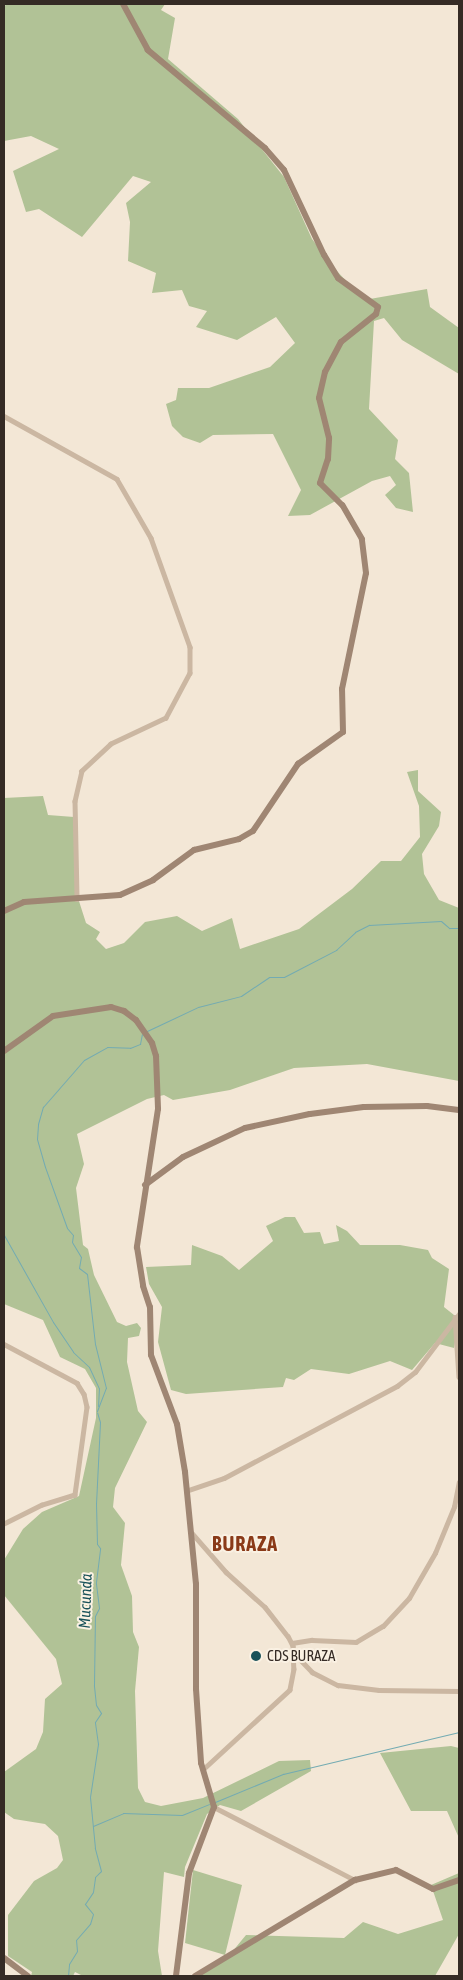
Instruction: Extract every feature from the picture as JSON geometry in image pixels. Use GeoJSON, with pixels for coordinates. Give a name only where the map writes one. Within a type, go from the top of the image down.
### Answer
{"type":"FeatureCollection","features":[{"type":"Feature","properties":{"kind":"main road"},"geometry":{"type":"LineString","coordinates":[[4,911],[24,902],[116,896],[138,888],[194,850],[250,834],[298,764],[341,736],[346,723],[342,689],[366,572],[362,539],[342,505],[320,483],[328,459],[329,438],[319,398],[326,372],[341,342],[376,314],[378,307],[338,278],[324,255],[284,170],[265,148],[148,50],[123,4]]}},
{"type":"Feature","properties":{"kind":"main road"},"geometry":{"type":"LineString","coordinates":[[4,1051],[51,1017],[112,1007],[124,1011],[146,1031],[156,1056],[158,1109],[138,1240],[139,1262],[150,1308],[151,1355],[177,1424],[196,1584],[196,1696],[202,1771],[214,1807],[189,1873],[176,1976]]}},
{"type":"Feature","properties":{"kind":"main road"},"geometry":{"type":"LineString","coordinates":[[145,1185],[183,1158],[245,1128],[310,1114],[364,1107],[427,1106],[459,1110]]}},
{"type":"Feature","properties":{"kind":"main road"},"geometry":{"type":"LineString","coordinates":[[195,1976],[355,1880],[396,1870],[434,1889],[459,1880]]}},
{"type":"Feature","properties":{"kind":"main road"},"geometry":{"type":"LineString","coordinates":[[4,1958],[28,1976]]}},
{"type":"Feature","properties":{"kind":"street"},"geometry":{"type":"LineString","coordinates":[[4,416],[117,479],[151,538],[190,647],[190,673],[166,718],[111,744],[82,771],[75,801],[77,899]]}},
{"type":"Feature","properties":{"kind":"street"},"geometry":{"type":"LineString","coordinates":[[186,1491],[224,1478],[397,1386],[414,1372],[457,1316]]}},
{"type":"Feature","properties":{"kind":"street"},"geometry":{"type":"LineString","coordinates":[[457,1316],[459,1377]]}},
{"type":"Feature","properties":{"kind":"street"},"geometry":{"type":"LineString","coordinates":[[4,1344],[77,1383],[84,1394],[87,1407],[75,1495],[42,1505],[4,1524]]}},
{"type":"Feature","properties":{"kind":"street"},"geometry":{"type":"LineString","coordinates":[[292,1643],[312,1640],[356,1642],[383,1626],[409,1598],[435,1553],[454,1507],[459,1482]]}},
{"type":"Feature","properties":{"kind":"street"},"geometry":{"type":"LineString","coordinates":[[191,1532],[226,1572],[265,1606],[292,1643],[293,1651],[294,1680],[290,1690],[202,1771]]}},
{"type":"Feature","properties":{"kind":"street"},"geometry":{"type":"LineString","coordinates":[[293,1651],[300,1664],[338,1685],[379,1690],[459,1691]]}},
{"type":"Feature","properties":{"kind":"street"},"geometry":{"type":"LineString","coordinates":[[214,1807],[355,1880]]}},
{"type":"Feature","properties":{"kind":"green space"},"geometry":{"type":"Polygon","coordinates":[[[8,4],[165,4],[161,10],[175,18],[168,59],[238,119],[284,177],[312,239],[335,269],[364,300],[427,289],[430,307],[459,328],[459,374],[402,340],[384,318],[374,321],[369,409],[398,440],[395,459],[409,473],[413,512],[396,508],[385,495],[396,485],[390,476],[372,481],[310,515],[288,516],[301,490],[273,434],[213,435],[200,443],[183,437],[172,426],[166,404],[176,400],[178,388],[209,388],[270,367],[295,343],[276,317],[237,340],[196,327],[207,311],[189,306],[182,290],[152,293],[156,273],[128,261],[130,222],[126,203],[151,182],[133,176],[82,237],[39,209],[26,212],[13,171],[59,149],[31,136],[4,141],[4,6],[8,4]]]}},
{"type":"Feature","properties":{"kind":"green space"},"geometry":{"type":"Polygon","coordinates":[[[418,770],[418,791],[441,812],[439,826],[422,854],[424,874],[439,900],[459,908],[459,1081],[367,1064],[294,1068],[230,1090],[173,1100],[164,1095],[147,1099],[77,1134],[84,1164],[76,1188],[83,1245],[88,1249],[94,1275],[117,1322],[126,1326],[137,1323],[141,1328],[139,1336],[128,1338],[127,1362],[138,1411],[147,1422],[115,1488],[113,1507],[125,1523],[121,1565],[132,1596],[133,1632],[139,1647],[135,1691],[138,1788],[145,1802],[161,1806],[203,1798],[279,1761],[310,1760],[311,1771],[241,1811],[220,1805],[207,1814],[185,1867],[184,1877],[164,1872],[158,1951],[162,1976],[83,1976],[75,1972],[73,1976],[31,1976],[32,1972],[8,1956],[8,1915],[34,1881],[57,1868],[63,1860],[58,1836],[45,1824],[14,1819],[4,1812],[4,1772],[36,1749],[43,1732],[45,1699],[62,1684],[56,1659],[4,1595],[4,1560],[23,1529],[42,1512],[79,1496],[96,1418],[96,1388],[85,1369],[60,1357],[43,1320],[4,1304],[4,798],[43,796],[48,815],[74,817],[78,898],[86,923],[100,932],[96,939],[106,949],[124,943],[145,922],[177,916],[202,931],[232,918],[240,949],[299,929],[352,889],[381,861],[401,861],[420,837],[419,806],[407,772],[418,770]]]}},
{"type":"Feature","properties":{"kind":"green space"},"geometry":{"type":"Polygon","coordinates":[[[285,1217],[295,1217],[304,1233],[320,1232],[324,1244],[339,1241],[336,1225],[347,1231],[360,1245],[400,1245],[428,1250],[432,1258],[449,1269],[444,1307],[459,1319],[454,1348],[435,1343],[412,1370],[390,1361],[349,1374],[311,1369],[294,1380],[286,1378],[283,1387],[186,1394],[171,1390],[158,1342],[162,1307],[149,1284],[146,1267],[191,1265],[192,1245],[222,1256],[239,1270],[273,1241],[266,1226],[285,1217]]]}},
{"type":"Feature","properties":{"kind":"green space"},"geometry":{"type":"Polygon","coordinates":[[[451,1746],[459,1748],[459,1838],[447,1811],[411,1811],[380,1753],[451,1746]]]}},
{"type":"Feature","properties":{"kind":"green space"},"geometry":{"type":"Polygon","coordinates":[[[193,1870],[242,1885],[225,1955],[185,1943],[193,1870]]]}},
{"type":"Feature","properties":{"kind":"green space"},"geometry":{"type":"Polygon","coordinates":[[[459,1873],[459,1934],[435,1976],[198,1976],[232,1952],[246,1935],[344,1938],[363,1922],[398,1934],[443,1920],[431,1885],[459,1873]]]}},
{"type":"Feature","properties":{"kind":"waterway"},"geometry":{"type":"LineString","coordinates":[[147,1031],[198,1007],[241,996],[269,977],[284,977],[336,950],[355,932],[369,925],[441,921],[449,928],[459,928]]}},
{"type":"Feature","properties":{"kind":"waterway"},"geometry":{"type":"LineString","coordinates":[[97,1411],[106,1388],[95,1344],[87,1274],[79,1268],[81,1257],[72,1242],[73,1235],[67,1228],[45,1167],[37,1139],[38,1124],[43,1107],[84,1060],[107,1047],[130,1048],[140,1044],[142,1034]]}},
{"type":"Feature","properties":{"kind":"waterway","name":"Mucunda"},"geometry":{"type":"LineString","coordinates":[[4,1235],[53,1322],[73,1352],[89,1367],[99,1388],[98,1406]]}},
{"type":"Feature","properties":{"kind":"waterway","name":"Mucunda"},"geometry":{"type":"LineString","coordinates":[[68,1976],[69,1964],[77,1951],[76,1940],[90,1924],[93,1914],[85,1904],[93,1892],[95,1877],[101,1871],[95,1848],[90,1797],[98,1744],[95,1722],[101,1713],[96,1705],[94,1685],[95,1616],[99,1608],[96,1582],[100,1548],[97,1544],[96,1504],[100,1422],[97,1412]]}},
{"type":"Feature","properties":{"kind":"waterway"},"geometry":{"type":"LineString","coordinates":[[215,1802],[283,1774],[459,1732]]}},
{"type":"Feature","properties":{"kind":"waterway"},"geometry":{"type":"LineString","coordinates":[[93,1826],[123,1813],[182,1815],[209,1804]]}},
{"type":"Feature","properties":{"kind":"place","name":"CDS BURAZA"},"geometry":{"type":"Point","coordinates":[256,1656]}},
{"type":"Feature","properties":{"kind":"district","name":"BURAZA"},"geometry":{"type":"Point","coordinates":[245,1543]}}]}
